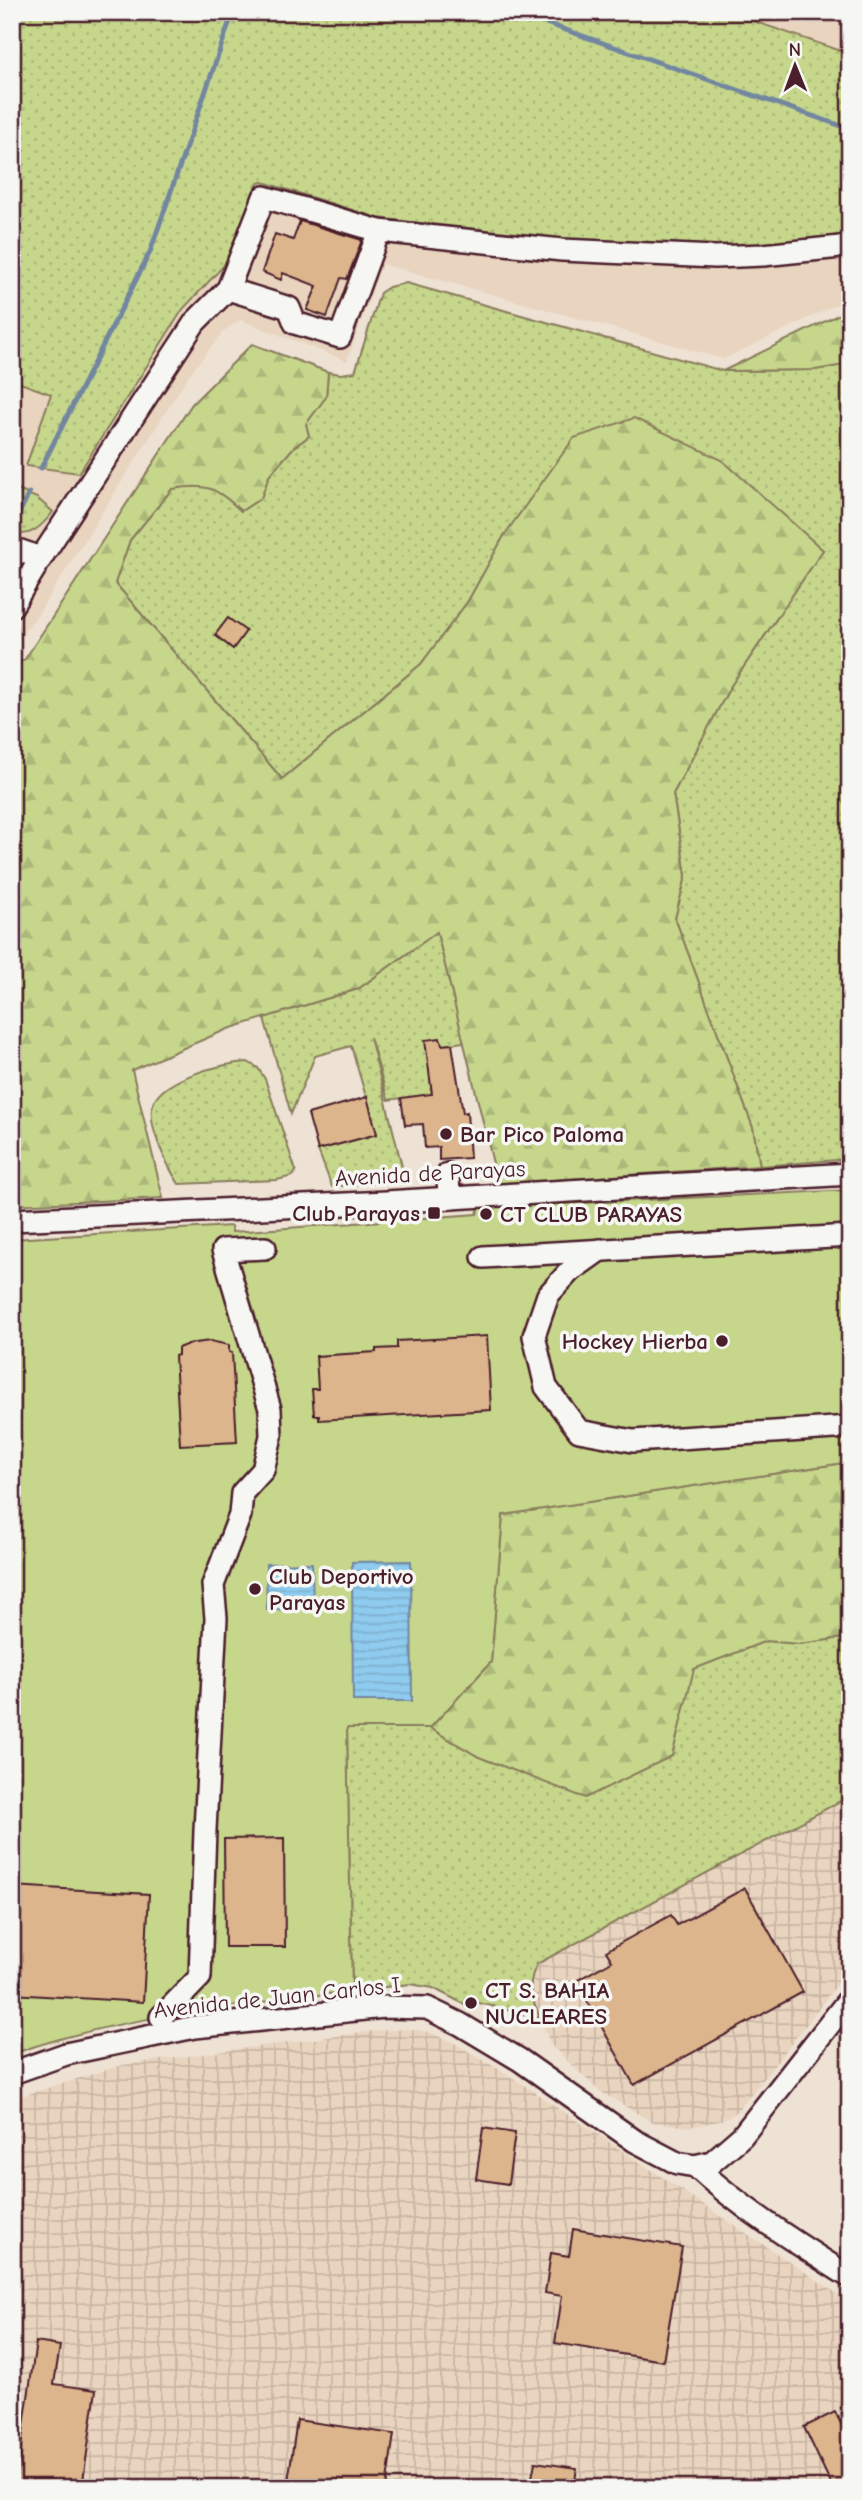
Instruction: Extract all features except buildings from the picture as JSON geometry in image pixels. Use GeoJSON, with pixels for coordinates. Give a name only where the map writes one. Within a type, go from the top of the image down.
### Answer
{"type":"FeatureCollection","features":[{"type":"Feature","properties":{"kind":"street"},"geometry":{"type":"LineString","coordinates":[[12,606],[156,377],[195,322],[228,289],[264,197],[380,231],[562,250],[715,257],[850,246]]}},
{"type":"Feature","properties":{"kind":"street"},"geometry":{"type":"LineString","coordinates":[[228,289],[289,308],[295,323],[340,337],[380,231]]}},
{"type":"Feature","properties":{"kind":"street"},"geometry":{"type":"LineString","coordinates":[[12,548],[41,558]]}},
{"type":"Feature","properties":{"kind":"street"},"geometry":{"type":"LineString","coordinates":[[448,1174],[449,1198]]}},
{"type":"Feature","properties":{"kind":"street","name":"Avenida de Parayas"},"geometry":{"type":"LineString","coordinates":[[12,1220],[850,1174]]}},
{"type":"Feature","properties":{"kind":"street"},"geometry":{"type":"LineString","coordinates":[[483,1256],[850,1236]]}},
{"type":"Feature","properties":{"kind":"street"},"geometry":{"type":"LineString","coordinates":[[161,2017],[200,1977],[216,1618],[213,1585],[240,1515],[242,1493],[263,1470],[271,1436],[270,1409],[223,1250],[265,1248]]}},
{"type":"Feature","properties":{"kind":"street"},"geometry":{"type":"LineString","coordinates":[[600,1250],[569,1272],[548,1295],[534,1336],[546,1387],[579,1431],[633,1441],[850,1427]]}},
{"type":"Feature","properties":{"kind":"street"},"geometry":{"type":"LineString","coordinates":[[695,2166],[712,2162],[742,2136],[850,1998]]}},
{"type":"Feature","properties":{"kind":"street","name":"Avenida de Juan Carlos I"},"geometry":{"type":"LineString","coordinates":[[12,2073],[65,2054],[195,2027],[384,2007],[427,2008],[460,2024],[520,2060],[635,2141],[677,2163],[695,2166]]}},
{"type":"Feature","properties":{"kind":"street"},"geometry":{"type":"LineString","coordinates":[[695,2166],[726,2193],[797,2244],[850,2277]]}},
{"type":"Feature","properties":{"kind":"shaded area"},"geometry":{"type":"Polygon","coordinates":[[[12,12],[850,12],[850,298],[724,359],[382,264],[347,361],[240,320],[225,330],[191,372],[38,614],[12,648],[12,12]]]}},
{"type":"Feature","properties":{"kind":"shaded area"},"geometry":{"type":"Polygon","coordinates":[[[850,1796],[850,1968],[734,2114],[720,2121],[689,2127],[652,2122],[598,2090],[551,2045],[530,1996],[530,1977],[537,1964],[850,1796]]]}},
{"type":"Feature","properties":{"kind":"shaded area"},"geometry":{"type":"Polygon","coordinates":[[[411,2029],[429,2032],[452,2042],[507,2074],[850,2302],[850,2488],[12,2488],[12,2099],[122,2065],[373,2031],[411,2029]]]}},
{"type":"Feature","properties":{"kind":"green space"},"geometry":{"type":"Polygon","coordinates":[[[12,12],[727,12],[850,54],[850,239],[785,246],[634,249],[378,218],[263,182],[258,183],[230,259],[183,309],[79,473],[26,466],[51,394],[12,380],[12,12]]]}},
{"type":"Feature","properties":{"kind":"green space"},"geometry":{"type":"Polygon","coordinates":[[[406,283],[723,371],[814,370],[850,364],[850,1159],[760,1166],[753,1128],[675,918],[686,876],[673,794],[730,687],[823,550],[505,534],[468,601],[421,664],[282,779],[115,583],[130,540],[172,489],[194,486],[210,488],[241,511],[261,498],[269,476],[293,448],[309,436],[306,424],[326,397],[328,372],[355,372],[380,293],[389,287],[406,283]]]}},
{"type":"Feature","properties":{"kind":"green space"},"geometry":{"type":"Polygon","coordinates":[[[850,309],[850,364],[815,370],[723,371],[850,309]]]}},
{"type":"Feature","properties":{"kind":"green space"},"geometry":{"type":"Polygon","coordinates":[[[252,344],[328,372],[326,397],[306,424],[309,436],[293,448],[269,476],[261,498],[241,511],[210,489],[172,489],[130,540],[115,583],[282,779],[421,664],[468,601],[505,534],[574,438],[634,418],[722,460],[823,550],[730,687],[673,794],[686,876],[675,918],[753,1128],[760,1166],[498,1184],[437,932],[358,989],[228,1029],[132,1070],[163,1198],[12,1205],[12,667],[25,659],[192,404],[252,344]]]}},
{"type":"Feature","properties":{"kind":"green space"},"geometry":{"type":"Polygon","coordinates":[[[18,490],[37,498],[53,512],[40,526],[25,534],[12,532],[12,504],[18,490]]]}},
{"type":"Feature","properties":{"kind":"green space"},"geometry":{"type":"Polygon","coordinates":[[[437,932],[464,1042],[442,1045],[440,1038],[426,1041],[432,1094],[388,1100],[370,1037],[405,1179],[332,1187],[318,1150],[377,1134],[351,1046],[315,1056],[291,1114],[264,1018],[358,989],[437,932]]]}},
{"type":"Feature","properties":{"kind":"green space"},"geometry":{"type":"Polygon","coordinates":[[[248,1062],[258,1068],[265,1079],[296,1171],[293,1176],[277,1180],[179,1184],[153,1127],[152,1109],[156,1098],[177,1081],[192,1075],[208,1069],[248,1062]]]}},
{"type":"Feature","properties":{"kind":"green space","name":"Club Deportivo Parayas"},"geometry":{"type":"Polygon","coordinates":[[[850,1190],[850,1462],[503,1515],[491,1662],[430,1728],[347,1728],[352,1991],[180,2013],[95,2030],[12,2054],[12,1239],[231,1226],[232,1232],[477,1214],[479,1208],[850,1190]]]}},
{"type":"Feature","properties":{"kind":"green space"},"geometry":{"type":"Polygon","coordinates":[[[850,1462],[850,1637],[799,1644],[766,1641],[694,1669],[672,1756],[585,1798],[479,1757],[430,1728],[491,1662],[503,1515],[850,1462]]]}},
{"type":"Feature","properties":{"kind":"green space"},"geometry":{"type":"Polygon","coordinates":[[[850,1637],[850,1796],[537,1964],[531,1991],[540,2018],[479,2003],[467,1997],[464,2004],[433,1988],[410,1984],[352,1991],[347,1728],[430,1728],[479,1757],[672,1756],[693,1669],[766,1641],[799,1644],[850,1637]]]}},
{"type":"Feature","properties":{"kind":"water"},"geometry":{"type":"Polygon","coordinates":[[[411,1561],[412,1701],[353,1701],[352,1562],[411,1561]]]}},
{"type":"Feature","properties":{"kind":"water"},"geometry":{"type":"Polygon","coordinates":[[[312,1563],[313,1609],[267,1610],[266,1564],[312,1563]]]}},
{"type":"Feature","properties":{"kind":"waterway"},"geometry":{"type":"LineString","coordinates":[[41,468],[150,252],[233,12]]}},
{"type":"Feature","properties":{"kind":"waterway"},"geometry":{"type":"LineString","coordinates":[[514,12],[850,129]]}},
{"type":"Feature","properties":{"kind":"waterway"},"geometry":{"type":"LineString","coordinates":[[12,528],[29,493]]}},
{"type":"Feature","properties":{"kind":"place","name":"Bar Pico Paloma"},"geometry":{"type":"Point","coordinates":[446,1134]}},
{"type":"Feature","properties":{"kind":"place","name":"Club Parayas"},"geometry":{"type":"Point","coordinates":[434,1213]}},
{"type":"Feature","properties":{"kind":"place","name":"CT CLUB PARAYAS"},"geometry":{"type":"Point","coordinates":[486,1214]}},
{"type":"Feature","properties":{"kind":"place","name":"Hockey Hierba"},"geometry":{"type":"Point","coordinates":[722,1341]}},
{"type":"Feature","properties":{"kind":"place","name":"Club Deportivo Parayas"},"geometry":{"type":"Point","coordinates":[255,1589]}},
{"type":"Feature","properties":{"kind":"place","name":"CT S. BAHIA NUCLEARES"},"geometry":{"type":"Point","coordinates":[471,2003]}}]}
